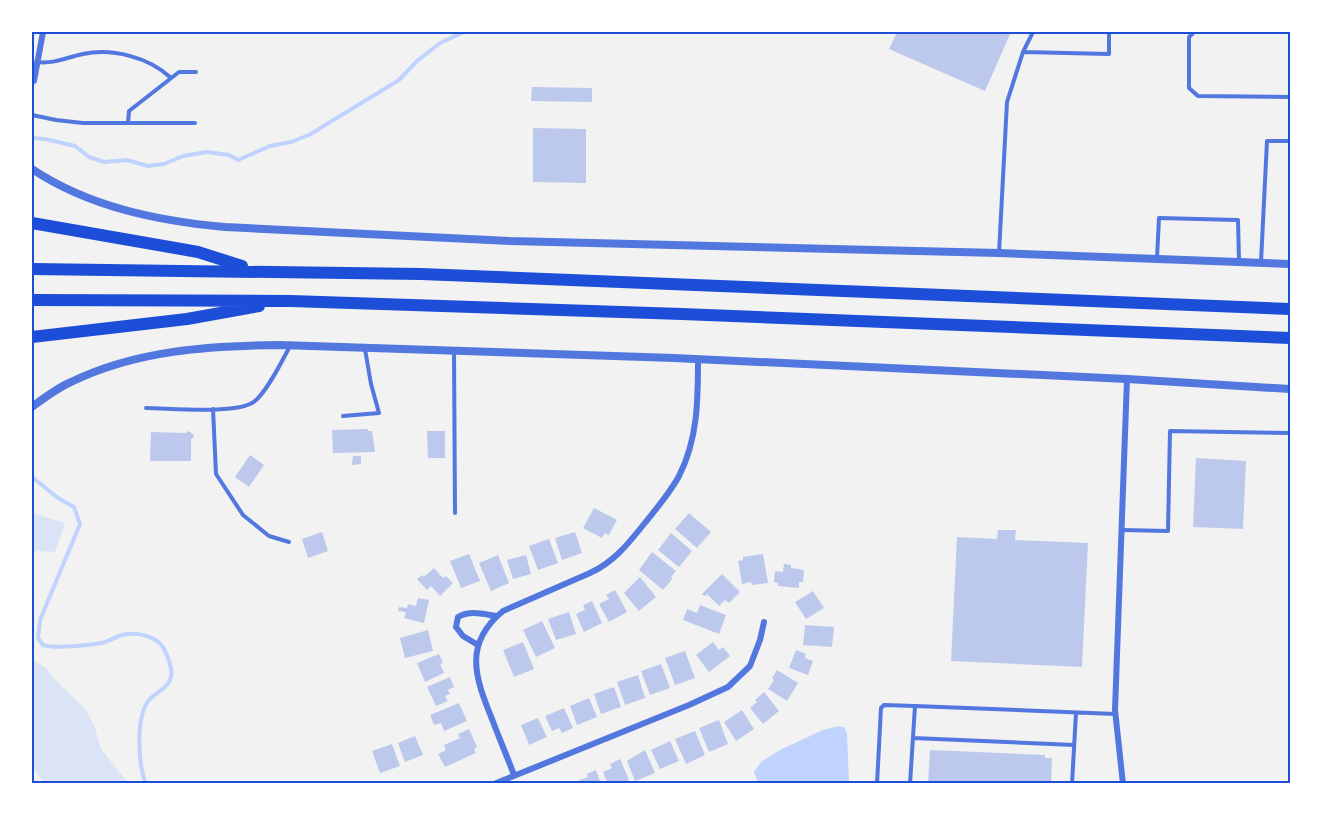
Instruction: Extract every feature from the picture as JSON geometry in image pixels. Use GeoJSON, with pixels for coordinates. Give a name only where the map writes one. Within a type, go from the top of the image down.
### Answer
{"type":"FeatureCollection","features":[{"type":"Feature","properties":{"kind":"highway"},"geometry":{"type":"LineString","coordinates":[[32,223],[198,252],[254,270]]}},
{"type":"Feature","properties":{"kind":"highway"},"geometry":{"type":"LineString","coordinates":[[32,269],[254,270],[421,274],[1290,309]]}},
{"type":"Feature","properties":{"kind":"highway"},"geometry":{"type":"LineString","coordinates":[[32,300],[291,301],[670,313],[1290,338]]}},
{"type":"Feature","properties":{"kind":"highway"},"geometry":{"type":"LineString","coordinates":[[32,337],[187,319],[291,301]]}},
{"type":"Feature","properties":{"kind":"street"},"geometry":{"type":"LineString","coordinates":[[34,81],[43,32]]}},
{"type":"Feature","properties":{"kind":"street"},"geometry":{"type":"LineString","coordinates":[[32,169],[88,198],[152,218],[225,227],[510,241],[999,253],[1290,264]]}},
{"type":"Feature","properties":{"kind":"street"},"geometry":{"type":"LineString","coordinates":[[32,407],[69,382],[119,363],[168,351],[218,346],[290,345],[699,359],[1290,389]]}},
{"type":"Feature","properties":{"kind":"street"},"geometry":{"type":"LineString","coordinates":[[514,775],[480,688],[475,665],[478,645],[491,620],[496,616],[515,604],[604,567],[615,558],[640,528],[678,477],[689,453],[695,428],[699,359]]}},
{"type":"Feature","properties":{"kind":"street"},"geometry":{"type":"LineString","coordinates":[[1123,783],[1115,714],[1127,379]]}},
{"type":"Feature","properties":{"kind":"street"},"geometry":{"type":"LineString","coordinates":[[478,645],[463,636],[456,627],[458,617],[474,613],[496,616]]}},
{"type":"Feature","properties":{"kind":"street"},"geometry":{"type":"LineString","coordinates":[[494,783],[728,687],[750,666],[764,622]]}},
{"type":"Feature","properties":{"kind":"lane"},"geometry":{"type":"LineString","coordinates":[[999,253],[1007,102],[1023,52],[1033,32]]}},
{"type":"Feature","properties":{"kind":"lane"},"geometry":{"type":"LineString","coordinates":[[1023,52],[1109,54],[1109,32]]}},
{"type":"Feature","properties":{"kind":"lane"},"geometry":{"type":"LineString","coordinates":[[1194,32],[1189,37],[1189,88],[1198,96],[1290,97]]}},
{"type":"Feature","properties":{"kind":"lane"},"geometry":{"type":"LineString","coordinates":[[36,62],[51,64],[84,54],[127,54],[162,70],[171,78]]}},
{"type":"Feature","properties":{"kind":"lane"},"geometry":{"type":"LineString","coordinates":[[128,123],[129,111],[179,72],[196,72]]}},
{"type":"Feature","properties":{"kind":"lane"},"geometry":{"type":"LineString","coordinates":[[32,115],[83,123],[195,123]]}},
{"type":"Feature","properties":{"kind":"lane"},"geometry":{"type":"LineString","coordinates":[[1262,263],[1267,141],[1290,141]]}},
{"type":"Feature","properties":{"kind":"lane"},"geometry":{"type":"LineString","coordinates":[[1157,259],[1159,218],[1238,220],[1239,262]]}},
{"type":"Feature","properties":{"kind":"lane"},"geometry":{"type":"LineString","coordinates":[[146,408],[227,409],[255,402],[275,373],[290,345]]}},
{"type":"Feature","properties":{"kind":"lane"},"geometry":{"type":"LineString","coordinates":[[343,416],[379,413],[370,384],[365,348]]}},
{"type":"Feature","properties":{"kind":"lane"},"geometry":{"type":"LineString","coordinates":[[454,351],[455,513]]}},
{"type":"Feature","properties":{"kind":"lane"},"geometry":{"type":"LineString","coordinates":[[213,409],[216,474],[243,515],[269,536],[289,542]]}},
{"type":"Feature","properties":{"kind":"lane"},"geometry":{"type":"LineString","coordinates":[[1122,530],[1168,531],[1170,431],[1290,433]]}},
{"type":"Feature","properties":{"kind":"lane"},"geometry":{"type":"LineString","coordinates":[[877,783],[882,706],[1115,714]]}},
{"type":"Feature","properties":{"kind":"lane"},"geometry":{"type":"LineString","coordinates":[[910,783],[915,706]]}},
{"type":"Feature","properties":{"kind":"lane"},"geometry":{"type":"LineString","coordinates":[[1072,783],[1076,713]]}},
{"type":"Feature","properties":{"kind":"lane"},"geometry":{"type":"LineString","coordinates":[[913,738],[1074,745]]}},
{"type":"Feature","properties":{"kind":"shaded area"},"geometry":{"type":"Polygon","coordinates":[[[32,513],[65,523],[55,552],[37,551],[32,554],[32,513]]]}},
{"type":"Feature","properties":{"kind":"shaded area"},"geometry":{"type":"Polygon","coordinates":[[[32,659],[46,668],[52,677],[85,709],[94,725],[101,749],[128,783],[45,783],[32,768],[32,659]]]}},
{"type":"Feature","properties":{"kind":"water"},"geometry":{"type":"Polygon","coordinates":[[[839,726],[845,728],[847,734],[849,783],[758,783],[754,772],[762,761],[823,730],[839,726]]]}},
{"type":"Feature","properties":{"kind":"building"},"geometry":{"type":"Polygon","coordinates":[[[897,32],[1011,32],[985,91],[889,49],[897,32]]]}},
{"type":"Feature","properties":{"kind":"building"},"geometry":{"type":"Polygon","coordinates":[[[532,87],[592,88],[592,102],[531,101],[532,87]]]}},
{"type":"Feature","properties":{"kind":"building"},"geometry":{"type":"Polygon","coordinates":[[[533,128],[586,129],[586,183],[533,182],[533,128]]]}},
{"type":"Feature","properties":{"kind":"building"},"geometry":{"type":"Polygon","coordinates":[[[368,429],[372,431],[375,452],[333,453],[332,430],[368,429]]]}},
{"type":"Feature","properties":{"kind":"building"},"geometry":{"type":"Polygon","coordinates":[[[188,431],[194,437],[191,439],[191,461],[150,461],[151,432],[186,433],[188,431]]]}},
{"type":"Feature","properties":{"kind":"building"},"geometry":{"type":"Polygon","coordinates":[[[427,431],[445,431],[445,458],[428,458],[427,431]]]}},
{"type":"Feature","properties":{"kind":"building"},"geometry":{"type":"Polygon","coordinates":[[[250,455],[264,465],[249,487],[235,477],[250,455]]]}},
{"type":"Feature","properties":{"kind":"building"},"geometry":{"type":"Polygon","coordinates":[[[353,456],[361,456],[361,464],[352,465],[353,456]]]}},
{"type":"Feature","properties":{"kind":"building"},"geometry":{"type":"Polygon","coordinates":[[[1196,458],[1246,461],[1243,529],[1193,527],[1196,458]]]}},
{"type":"Feature","properties":{"kind":"building"},"geometry":{"type":"Polygon","coordinates":[[[594,508],[617,520],[609,535],[605,533],[602,538],[583,528],[594,508]]]}},
{"type":"Feature","properties":{"kind":"building"},"geometry":{"type":"Polygon","coordinates":[[[689,513],[711,532],[697,548],[675,529],[689,513]]]}},
{"type":"Feature","properties":{"kind":"building"},"geometry":{"type":"Polygon","coordinates":[[[998,530],[1016,530],[1015,540],[1088,543],[1082,667],[951,661],[957,537],[997,539],[998,530]]]}},
{"type":"Feature","properties":{"kind":"building"},"geometry":{"type":"Polygon","coordinates":[[[322,532],[328,551],[308,558],[302,539],[322,532]]]}},
{"type":"Feature","properties":{"kind":"building"},"geometry":{"type":"Polygon","coordinates":[[[575,532],[582,553],[562,560],[555,538],[575,532]]]}},
{"type":"Feature","properties":{"kind":"building"},"geometry":{"type":"Polygon","coordinates":[[[671,533],[692,551],[679,567],[658,550],[671,533]]]}},
{"type":"Feature","properties":{"kind":"building"},"geometry":{"type":"Polygon","coordinates":[[[549,539],[558,563],[538,570],[529,546],[549,539]]]}},
{"type":"Feature","properties":{"kind":"building"},"geometry":{"type":"Polygon","coordinates":[[[652,552],[676,571],[663,590],[639,570],[652,552]]]}},
{"type":"Feature","properties":{"kind":"building"},"geometry":{"type":"Polygon","coordinates":[[[469,554],[480,581],[461,588],[450,561],[469,554]]]}},
{"type":"Feature","properties":{"kind":"building"},"geometry":{"type":"Polygon","coordinates":[[[763,554],[768,583],[742,584],[738,561],[743,560],[743,557],[763,554]]]}},
{"type":"Feature","properties":{"kind":"building"},"geometry":{"type":"Polygon","coordinates":[[[498,555],[509,583],[491,591],[479,563],[498,555]]]}},
{"type":"Feature","properties":{"kind":"building"},"geometry":{"type":"Polygon","coordinates":[[[526,555],[531,574],[513,579],[507,560],[526,555]]]}},
{"type":"Feature","properties":{"kind":"building"},"geometry":{"type":"Polygon","coordinates":[[[784,564],[791,565],[791,568],[804,570],[803,582],[799,582],[799,588],[778,586],[778,583],[774,582],[775,571],[783,572],[784,564]]]}},
{"type":"Feature","properties":{"kind":"building"},"geometry":{"type":"Polygon","coordinates":[[[434,568],[443,578],[446,576],[453,583],[440,596],[431,586],[427,590],[417,579],[422,575],[424,577],[434,568]]]}},
{"type":"Feature","properties":{"kind":"building"},"geometry":{"type":"Polygon","coordinates":[[[722,574],[740,592],[729,603],[725,600],[719,606],[707,594],[705,596],[702,594],[722,574]]]}},
{"type":"Feature","properties":{"kind":"building"},"geometry":{"type":"Polygon","coordinates":[[[640,577],[656,597],[639,611],[624,593],[640,577]]]}},
{"type":"Feature","properties":{"kind":"building"},"geometry":{"type":"Polygon","coordinates":[[[615,590],[627,612],[609,622],[599,604],[609,599],[606,595],[615,590]]]}},
{"type":"Feature","properties":{"kind":"building"},"geometry":{"type":"Polygon","coordinates":[[[813,591],[824,608],[806,619],[795,602],[813,591]]]}},
{"type":"Feature","properties":{"kind":"building"},"geometry":{"type":"Polygon","coordinates":[[[418,598],[429,600],[424,623],[404,618],[406,612],[398,611],[399,607],[407,608],[408,604],[416,606],[418,598]]]}},
{"type":"Feature","properties":{"kind":"building"},"geometry":{"type":"Polygon","coordinates":[[[592,601],[602,623],[584,632],[576,614],[585,610],[583,605],[592,601]]]}},
{"type":"Feature","properties":{"kind":"building"},"geometry":{"type":"Polygon","coordinates":[[[700,605],[726,615],[719,634],[683,620],[687,609],[697,613],[700,605]]]}},
{"type":"Feature","properties":{"kind":"building"},"geometry":{"type":"Polygon","coordinates":[[[569,612],[576,634],[556,640],[548,619],[569,612]]]}},
{"type":"Feature","properties":{"kind":"building"},"geometry":{"type":"Polygon","coordinates":[[[542,621],[555,648],[536,657],[523,630],[542,621]]]}},
{"type":"Feature","properties":{"kind":"building"},"geometry":{"type":"Polygon","coordinates":[[[805,625],[834,627],[832,647],[803,645],[805,625]]]}},
{"type":"Feature","properties":{"kind":"building"},"geometry":{"type":"Polygon","coordinates":[[[428,630],[433,651],[405,658],[400,638],[428,630]]]}},
{"type":"Feature","properties":{"kind":"building"},"geometry":{"type":"Polygon","coordinates":[[[523,642],[534,669],[514,677],[503,650],[523,642]]]}},
{"type":"Feature","properties":{"kind":"building"},"geometry":{"type":"Polygon","coordinates":[[[713,642],[719,650],[723,647],[730,656],[709,672],[696,655],[713,642]]]}},
{"type":"Feature","properties":{"kind":"building"},"geometry":{"type":"Polygon","coordinates":[[[796,650],[806,654],[805,658],[813,661],[808,675],[789,668],[796,650]]]}},
{"type":"Feature","properties":{"kind":"building"},"geometry":{"type":"Polygon","coordinates":[[[685,651],[695,678],[675,685],[665,658],[685,651]]]}},
{"type":"Feature","properties":{"kind":"building"},"geometry":{"type":"Polygon","coordinates":[[[439,654],[444,673],[425,682],[417,663],[439,654]]]}},
{"type":"Feature","properties":{"kind":"building"},"geometry":{"type":"Polygon","coordinates":[[[661,664],[670,688],[650,695],[641,671],[661,664]]]}},
{"type":"Feature","properties":{"kind":"building"},"geometry":{"type":"Polygon","coordinates":[[[777,670],[798,683],[787,701],[768,689],[777,670]]]}},
{"type":"Feature","properties":{"kind":"building"},"geometry":{"type":"Polygon","coordinates":[[[638,675],[645,698],[625,705],[617,682],[638,675]]]}},
{"type":"Feature","properties":{"kind":"building"},"geometry":{"type":"Polygon","coordinates":[[[450,677],[454,687],[448,690],[450,694],[445,696],[448,701],[436,706],[427,687],[450,677]]]}},
{"type":"Feature","properties":{"kind":"building"},"geometry":{"type":"Polygon","coordinates":[[[614,687],[621,707],[601,714],[594,694],[614,687]]]}},
{"type":"Feature","properties":{"kind":"building"},"geometry":{"type":"Polygon","coordinates":[[[764,692],[779,711],[763,724],[750,708],[764,692]]]}},
{"type":"Feature","properties":{"kind":"building"},"geometry":{"type":"Polygon","coordinates":[[[589,698],[597,717],[577,725],[570,706],[589,698]]]}},
{"type":"Feature","properties":{"kind":"building"},"geometry":{"type":"Polygon","coordinates":[[[459,703],[467,721],[444,731],[441,723],[434,725],[430,715],[459,703]]]}},
{"type":"Feature","properties":{"kind":"building"},"geometry":{"type":"Polygon","coordinates":[[[564,708],[573,728],[562,733],[559,728],[552,731],[545,716],[564,708]]]}},
{"type":"Feature","properties":{"kind":"building"},"geometry":{"type":"Polygon","coordinates":[[[742,710],[754,729],[736,741],[724,722],[742,710]]]}},
{"type":"Feature","properties":{"kind":"building"},"geometry":{"type":"Polygon","coordinates":[[[538,718],[547,737],[529,745],[521,725],[538,718]]]}},
{"type":"Feature","properties":{"kind":"building"},"geometry":{"type":"Polygon","coordinates":[[[719,720],[728,744],[709,752],[699,728],[719,720]]]}},
{"type":"Feature","properties":{"kind":"building"},"geometry":{"type":"Polygon","coordinates":[[[469,729],[477,747],[474,749],[476,753],[445,767],[438,754],[446,750],[444,745],[460,738],[458,734],[469,729]]]}},
{"type":"Feature","properties":{"kind":"building"},"geometry":{"type":"Polygon","coordinates":[[[695,731],[705,755],[686,764],[675,739],[695,731]]]}},
{"type":"Feature","properties":{"kind":"building"},"geometry":{"type":"Polygon","coordinates":[[[415,736],[423,755],[405,762],[398,743],[415,736]]]}},
{"type":"Feature","properties":{"kind":"building"},"geometry":{"type":"Polygon","coordinates":[[[670,741],[679,761],[660,769],[651,750],[670,741]]]}},
{"type":"Feature","properties":{"kind":"building"},"geometry":{"type":"Polygon","coordinates":[[[392,744],[400,766],[380,773],[372,751],[392,744]]]}},
{"type":"Feature","properties":{"kind":"building"},"geometry":{"type":"Polygon","coordinates":[[[645,750],[655,773],[635,781],[627,761],[645,750]]]}},
{"type":"Feature","properties":{"kind":"building"},"geometry":{"type":"Polygon","coordinates":[[[930,750],[1045,755],[1045,758],[1052,758],[1051,784],[928,784],[930,750]]]}},
{"type":"Feature","properties":{"kind":"building"},"geometry":{"type":"Polygon","coordinates":[[[620,759],[629,780],[621,784],[608,784],[603,772],[612,768],[610,764],[620,759]]]}},
{"type":"Feature","properties":{"kind":"building"},"geometry":{"type":"Polygon","coordinates":[[[596,770],[601,784],[580,784],[579,780],[588,777],[587,774],[596,770]]]}},
{"type":"Feature","properties":{"kind":"waterway"},"geometry":{"type":"LineString","coordinates":[[32,138],[75,146],[89,157],[104,162],[127,160],[148,166],[207,152],[229,155],[238,160],[270,146],[291,142],[309,135],[399,80],[417,61],[440,43],[464,32]]}},
{"type":"Feature","properties":{"kind":"waterway"},"geometry":{"type":"LineString","coordinates":[[32,477],[58,498],[74,507],[80,524],[40,620],[38,638],[43,645],[64,647],[89,645],[125,635],[138,634],[156,640],[161,644],[167,656],[171,669],[169,683],[145,706],[140,728],[141,765],[146,784]]}}]}
